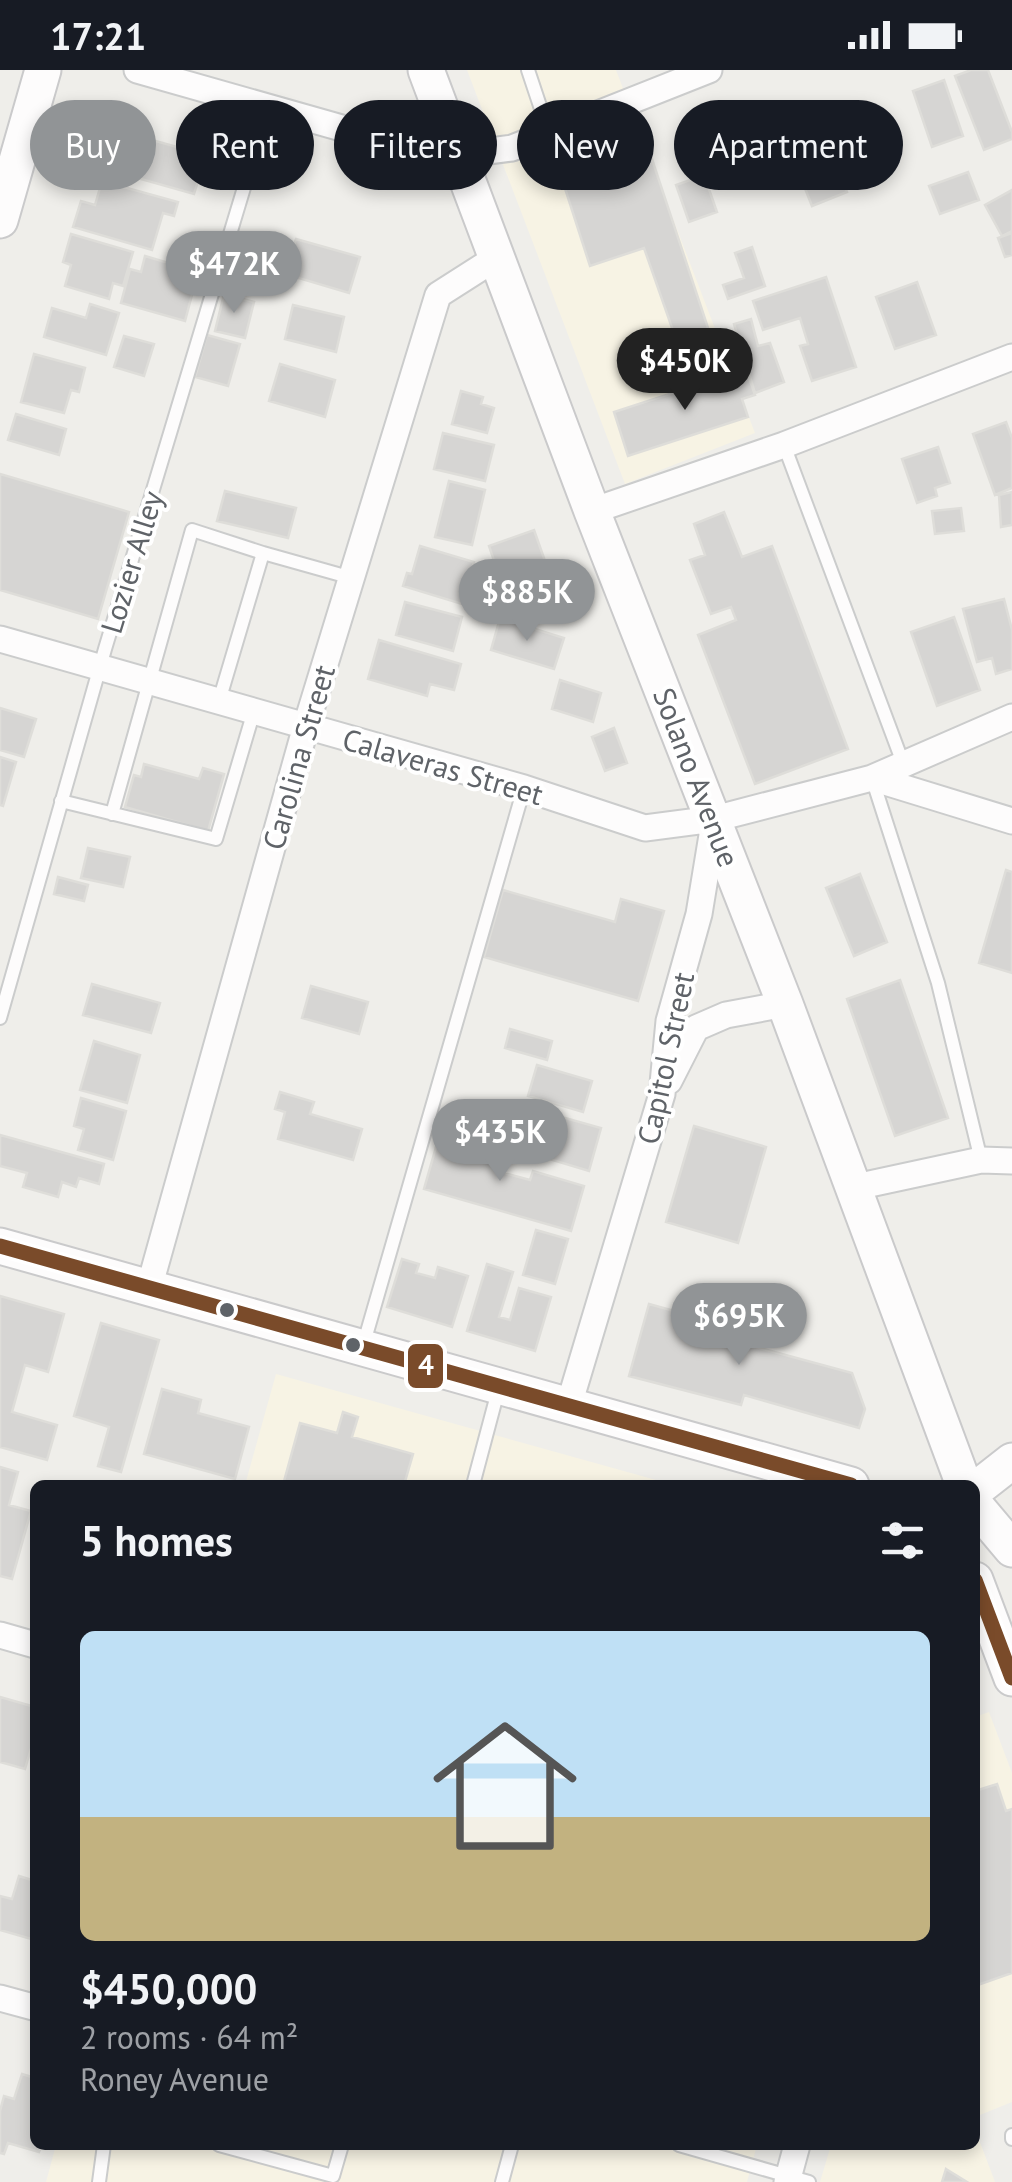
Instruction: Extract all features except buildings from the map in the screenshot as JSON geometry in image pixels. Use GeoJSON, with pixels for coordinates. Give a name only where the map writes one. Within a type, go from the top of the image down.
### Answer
{"type":"FeatureCollection","features":[{"type":"Feature","properties":{"kind":"main road"},"geometry":{"type":"LineString","coordinates":[[0,220],[43,70]]}},
{"type":"Feature","properties":{"kind":"main road","name":"Solano Avenue"},"geometry":{"type":"LineString","coordinates":[[426,70],[437,100]]}},
{"type":"Feature","properties":{"kind":"main road","name":"Solano Avenue"},"geometry":{"type":"LineString","coordinates":[[471,190],[785,1004],[962,1480]]}},
{"type":"Feature","properties":{"kind":"main road"},"geometry":{"type":"LineString","coordinates":[[0,1246],[832,1480]]}},
{"type":"Feature","properties":{"kind":"main road"},"geometry":{"type":"LineString","coordinates":[[980,1486],[1012,1461]]}},
{"type":"Feature","properties":{"kind":"main road"},"geometry":{"type":"LineString","coordinates":[[980,1511],[1012,1549]]}},
{"type":"Feature","properties":{"kind":"main road"},"geometry":{"type":"LineString","coordinates":[[980,1593],[1012,1678]]}},
{"type":"Feature","properties":{"kind":"street"},"geometry":{"type":"LineString","coordinates":[[137,70],[240,100]]}},
{"type":"Feature","properties":{"kind":"street"},"geometry":{"type":"LineString","coordinates":[[633,100],[708,70]]}},
{"type":"Feature","properties":{"kind":"street","name":"Carolina Street"},"geometry":{"type":"LineString","coordinates":[[150,1288],[306,726],[438,294],[496,258]]}},
{"type":"Feature","properties":{"kind":"street"},"geometry":{"type":"LineString","coordinates":[[592,512],[784,445],[1012,357]]}},
{"type":"Feature","properties":{"kind":"street","name":"Calaveras Street"},"geometry":{"type":"LineString","coordinates":[[0,639],[524,788],[645,828],[714,819],[872,778],[1012,717]]}},
{"type":"Feature","properties":{"kind":"street"},"geometry":{"type":"LineString","coordinates":[[872,778],[1012,821]]}},
{"type":"Feature","properties":{"kind":"street","name":"Capitol Street"},"geometry":{"type":"LineString","coordinates":[[568,1408],[662,1094],[669,1021],[700,914],[714,819]]}},
{"type":"Feature","properties":{"kind":"street"},"geometry":{"type":"LineString","coordinates":[[662,1094],[696,1028],[726,1015],[785,1004]]}},
{"type":"Feature","properties":{"kind":"street"},"geometry":{"type":"LineString","coordinates":[[851,1188],[980,1160],[1012,1161]]}},
{"type":"Feature","properties":{"kind":"street"},"geometry":{"type":"LineString","coordinates":[[0,1635],[30,1644]]}},
{"type":"Feature","properties":{"kind":"street"},"geometry":{"type":"LineString","coordinates":[[0,1998],[30,2006]]}},
{"type":"Feature","properties":{"kind":"street"},"geometry":{"type":"LineString","coordinates":[[795,2180],[798,2150]]}},
{"type":"Feature","properties":{"kind":"lane"},"geometry":{"type":"LineString","coordinates":[[528,70],[538,100]]}},
{"type":"Feature","properties":{"kind":"lane","name":"Lozier Alley"},"geometry":{"type":"LineString","coordinates":[[0,1018],[99,667],[243,190]]}},
{"type":"Feature","properties":{"kind":"lane"},"geometry":{"type":"LineString","coordinates":[[784,445],[903,762]]}},
{"type":"Feature","properties":{"kind":"lane"},"geometry":{"type":"LineString","coordinates":[[112,814],[192,530],[352,578]]}},
{"type":"Feature","properties":{"kind":"lane"},"geometry":{"type":"LineString","coordinates":[[219,701],[263,553]]}},
{"type":"Feature","properties":{"kind":"lane"},"geometry":{"type":"LineString","coordinates":[[62,802],[216,839],[254,712]]}},
{"type":"Feature","properties":{"kind":"lane"},"geometry":{"type":"LineString","coordinates":[[872,778],[938,983],[980,1160]]}},
{"type":"Feature","properties":{"kind":"lane"},"geometry":{"type":"LineString","coordinates":[[362,1348],[524,788]]}},
{"type":"Feature","properties":{"kind":"lane"},"geometry":{"type":"LineString","coordinates":[[474,1480],[499,1388]]}},
{"type":"Feature","properties":{"kind":"lane"},"geometry":{"type":"LineString","coordinates":[[99,2182],[103,2150]]}},
{"type":"Feature","properties":{"kind":"lane"},"geometry":{"type":"LineString","coordinates":[[238,2150],[334,2176],[341,2150]]}},
{"type":"Feature","properties":{"kind":"lane"},"geometry":{"type":"LineString","coordinates":[[502,2182],[511,2150]]}},
{"type":"Feature","properties":{"kind":"lane"},"geometry":{"type":"LineString","coordinates":[[696,2150],[795,2180]]}},
{"type":"Feature","properties":{"kind":"shaded area"},"geometry":{"type":"Polygon","coordinates":[[[467,70],[616,70],[627,100],[517,100],[517,190],[654,190],[654,169],[755,433],[625,484],[497,149],[497,100],[478,100],[467,70]]]}},
{"type":"Feature","properties":{"kind":"shaded area"},"geometry":{"type":"Polygon","coordinates":[[[276,1374],[656,1480],[246,1480],[276,1374]]]}},
{"type":"Feature","properties":{"kind":"shaded area"},"geometry":{"type":"Polygon","coordinates":[[[989,1712],[1012,1773],[1012,2102],[980,2115],[980,1715],[989,1712]]]}},
{"type":"Feature","properties":{"kind":"shaded area"},"geometry":{"type":"Polygon","coordinates":[[[980,2142],[995,2182],[820,2182],[830,2150],[980,2150],[980,2142]]]}},
{"type":"Feature","properties":{"kind":"shaded area"},"geometry":{"type":"Polygon","coordinates":[[[55,2150],[756,2150],[747,2182],[46,2182],[55,2150]]]}},
{"type":"Feature","properties":{"kind":"transit line","name":"4"},"geometry":{"type":"LineString","coordinates":[[0,1246],[833,1480]]}},
{"type":"Feature","properties":{"kind":"transit line","name":"4"},"geometry":{"type":"LineString","coordinates":[[980,1593],[1012,1678]]}}]}
